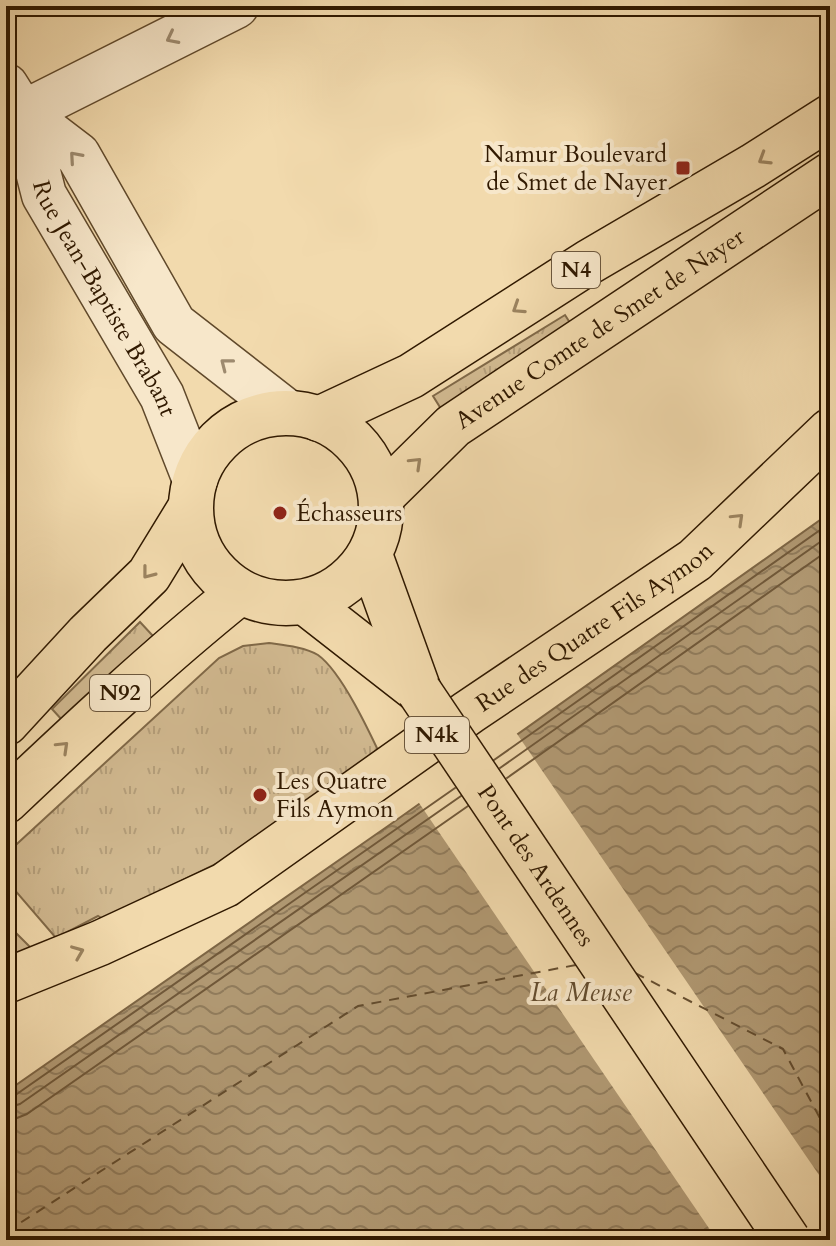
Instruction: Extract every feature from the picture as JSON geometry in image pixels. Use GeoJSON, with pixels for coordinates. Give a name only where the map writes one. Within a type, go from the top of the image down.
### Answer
{"type":"FeatureCollection","features":[{"type":"Feature","properties":{"kind":"main road","name":"N4"},"geometry":{"type":"LineString","coordinates":[[303,416],[411,376],[589,262],[830,117]]}},
{"type":"Feature","properties":{"kind":"main road","name":"Avenue Comte de Smet de Nayer"},"geometry":{"type":"LineString","coordinates":[[382,496],[453,426],[830,175]]}},
{"type":"Feature","properties":{"kind":"main road"},"geometry":{"type":"LineString","coordinates":[[303,416],[348,435],[370,463],[382,496],[381,526],[370,555],[343,586],[305,602],[283,604],[240,592],[214,571],[196,541],[192,494],[208,453],[230,431],[256,417],[303,416]]}},
{"type":"Feature","properties":{"kind":"main road","name":"Rue des Quatre Fils Aymon"},"geometry":{"type":"LineString","coordinates":[[6,981],[100,943],[225,885],[481,704],[695,560],[830,431]]}},
{"type":"Feature","properties":{"kind":"main road","name":"N92"},"geometry":{"type":"LineString","coordinates":[[6,723],[88,634],[149,575],[192,494]]}},
{"type":"Feature","properties":{"kind":"main road"},"geometry":{"type":"LineString","coordinates":[[370,555],[419,691]]}},
{"type":"Feature","properties":{"kind":"main road","name":"N92"},"geometry":{"type":"LineString","coordinates":[[6,801],[181,639],[240,592]]}},
{"type":"Feature","properties":{"kind":"main road"},"geometry":{"type":"LineString","coordinates":[[305,602],[419,691]]}},
{"type":"Feature","properties":{"kind":"main road","name":"Pont des Ardennes"},"geometry":{"type":"LineString","coordinates":[[419,691],[788,1240]]}},
{"type":"Feature","properties":{"kind":"street"},"geometry":{"type":"LineString","coordinates":[[15,99],[108,71],[236,6]]}},
{"type":"Feature","properties":{"kind":"street","name":"Rue Jean-Baptiste Brabant"},"geometry":{"type":"LineString","coordinates":[[15,99],[78,155],[174,324],[303,416]]}},
{"type":"Feature","properties":{"kind":"street","name":"Rue Jean-Baptiste Brabant"},"geometry":{"type":"LineString","coordinates":[[15,99],[44,195],[162,396],[192,494]]}},
{"type":"Feature","properties":{"kind":"green space"},"geometry":{"type":"Polygon","coordinates":[[[565,315],[572,326],[443,412],[433,396],[565,315]]]}},
{"type":"Feature","properties":{"kind":"green space"},"geometry":{"type":"Polygon","coordinates":[[[140,622],[153,636],[63,721],[52,709],[140,622]]]}},
{"type":"Feature","properties":{"kind":"green space"},"geometry":{"type":"Polygon","coordinates":[[[269,643],[307,650],[327,663],[355,705],[384,763],[309,813],[218,863],[103,919],[98,916],[56,938],[6,880],[6,854],[219,658],[243,646],[269,643]]]}},
{"type":"Feature","properties":{"kind":"green space"},"geometry":{"type":"Polygon","coordinates":[[[6,923],[39,956],[6,971],[6,923]]]}},
{"type":"Feature","properties":{"kind":"water","name":"La Meuse"},"geometry":{"type":"Polygon","coordinates":[[[830,513],[830,1240],[6,1240],[6,1092],[830,513]]]}},
{"type":"Feature","properties":{"kind":"pier"},"geometry":{"type":"Polygon","coordinates":[[[515,731],[830,1191],[830,1240],[717,1240],[417,800],[515,731]]]}},
{"type":"Feature","properties":{"kind":"ferry route"},"geometry":{"type":"LineString","coordinates":[[6,1232],[358,1006],[576,965]]}},
{"type":"Feature","properties":{"kind":"ferry route"},"geometry":{"type":"LineString","coordinates":[[635,973],[783,1049],[830,1137]]}},
{"type":"Feature","properties":{"kind":"place","name":"Namur Boulevard de Smet de Nayer"},"geometry":{"type":"Point","coordinates":[683,168]}},
{"type":"Feature","properties":{"kind":"place","name":"Échasseurs"},"geometry":{"type":"Point","coordinates":[280,513]}},
{"type":"Feature","properties":{"kind":"place","name":"Les Quatre Fils Aymon"},"geometry":{"type":"Point","coordinates":[260,795]}}]}
